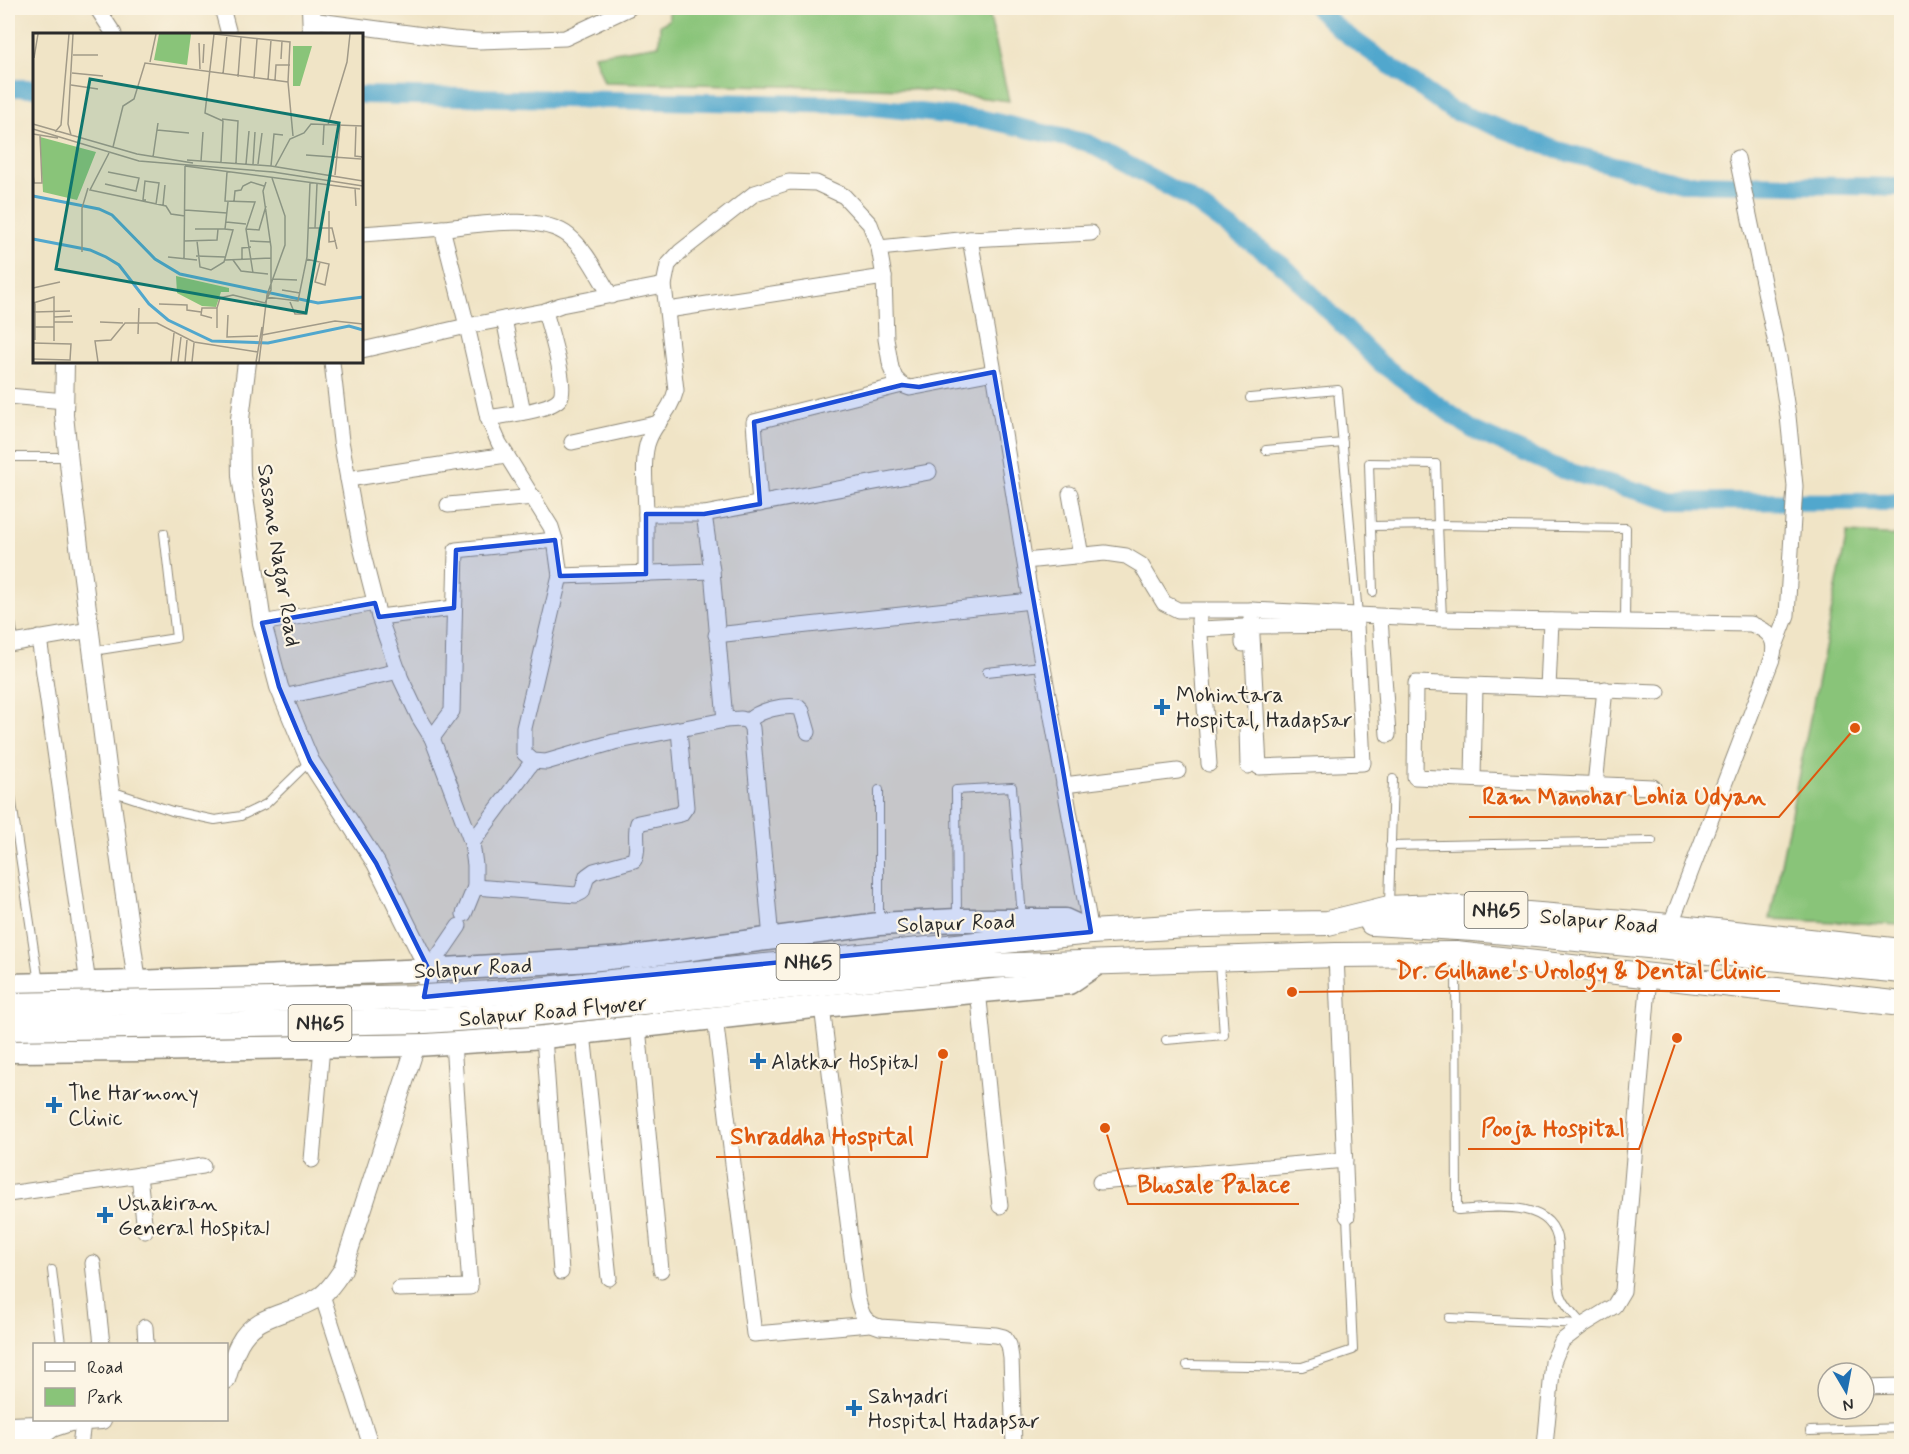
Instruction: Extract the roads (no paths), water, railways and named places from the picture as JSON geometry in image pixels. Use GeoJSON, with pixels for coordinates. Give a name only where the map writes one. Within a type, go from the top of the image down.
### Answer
{"type":"FeatureCollection","features":[{"type":"Feature","properties":{"kind":"highway","name":"Solapur Road"},"geometry":{"type":"LineString","coordinates":[[1091,932],[1203,925],[1328,923],[1389,908],[1435,906],[1670,926],[1902,951]]}},
{"type":"Feature","properties":{"kind":"highway"},"geometry":{"type":"LineString","coordinates":[[1328,923],[1474,929],[1902,970]]}},
{"type":"Feature","properties":{"kind":"highway","name":"Solapur Road Flyover"},"geometry":{"type":"LineString","coordinates":[[8,1028],[425,1021],[530,1014],[631,992],[1091,932]]}},
{"type":"Feature","properties":{"kind":"highway","name":"NH65"},"geometry":{"type":"LineString","coordinates":[[1097,964],[1219,958],[1456,954],[1902,1004]]}},
{"type":"Feature","properties":{"kind":"highway","name":"Solapur Road Flyover"},"geometry":{"type":"LineString","coordinates":[[8,1005],[424,997],[527,991],[631,992],[987,966],[1097,964]]}},
{"type":"Feature","properties":{"kind":"main road","name":"Solapur Road"},"geometry":{"type":"LineString","coordinates":[[8,985],[88,984],[429,970],[625,958],[879,924],[957,920],[1065,920],[1091,932]]}},
{"type":"Feature","properties":{"kind":"main road"},"geometry":{"type":"LineString","coordinates":[[8,1051],[416,1045],[544,1037],[822,1006],[1069,983],[1097,964]]}},
{"type":"Feature","properties":{"kind":"street"},"geometry":{"type":"LineString","coordinates":[[97,8],[113,33]]}},
{"type":"Feature","properties":{"kind":"street"},"geometry":{"type":"LineString","coordinates":[[222,8],[229,33]]}},
{"type":"Feature","properties":{"kind":"street"},"geometry":{"type":"LineString","coordinates":[[299,33],[311,21],[479,41],[565,38],[630,8]]}},
{"type":"Feature","properties":{"kind":"street"},"geometry":{"type":"LineString","coordinates":[[1670,926],[1787,615],[1795,486],[1788,416],[1779,358],[1737,158]]}},
{"type":"Feature","properties":{"kind":"street"},"geometry":{"type":"LineString","coordinates":[[646,574],[646,448],[649,437],[672,405],[676,390],[664,285],[669,265],[680,252],[755,193],[789,182],[816,183],[844,196],[870,224],[879,249],[884,277],[887,352],[895,378],[902,385],[910,388],[919,387],[994,372]]}},
{"type":"Feature","properties":{"kind":"street"},"geometry":{"type":"LineString","coordinates":[[363,234],[500,223],[537,224],[555,228],[569,235],[584,251],[611,296]]}},
{"type":"Feature","properties":{"kind":"street"},"geometry":{"type":"LineString","coordinates":[[442,228],[488,418],[506,455],[551,527],[555,540],[560,576],[524,728],[524,753],[533,761],[546,762],[614,742],[725,720],[748,721],[752,728],[771,939]]}},
{"type":"Feature","properties":{"kind":"street"},"geometry":{"type":"LineString","coordinates":[[879,249],[970,239],[1091,233]]}},
{"type":"Feature","properties":{"kind":"street"},"geometry":{"type":"LineString","coordinates":[[970,239],[1042,666],[1091,932]]}},
{"type":"Feature","properties":{"kind":"street"},"geometry":{"type":"LineString","coordinates":[[668,310],[884,277]]}},
{"type":"Feature","properties":{"kind":"street"},"geometry":{"type":"LineString","coordinates":[[363,350],[545,311],[561,305],[664,285]]}},
{"type":"Feature","properties":{"kind":"street"},"geometry":{"type":"LineString","coordinates":[[488,418],[523,412],[554,403],[563,392],[545,311]]}},
{"type":"Feature","properties":{"kind":"street"},"geometry":{"type":"LineString","coordinates":[[504,319],[523,412]]}},
{"type":"Feature","properties":{"kind":"street"},"geometry":{"type":"LineString","coordinates":[[65,363],[64,401],[68,457],[137,982]]}},
{"type":"Feature","properties":{"kind":"street","name":"Sasane Nagar Road"},"geometry":{"type":"LineString","coordinates":[[247,363],[240,419],[241,476],[262,623],[283,697],[310,761],[376,863],[429,970]]}},
{"type":"Feature","properties":{"kind":"street"},"geometry":{"type":"LineString","coordinates":[[228,1374],[239,1344],[249,1330],[262,1319],[322,1295],[331,1287],[343,1269],[416,1045],[429,970],[462,920],[475,887],[472,843],[432,738],[419,717],[399,671],[377,610],[360,543],[341,441],[332,363]]}},
{"type":"Feature","properties":{"kind":"street"},"geometry":{"type":"LineString","coordinates":[[760,504],[754,422],[902,385]]}},
{"type":"Feature","properties":{"kind":"street"},"geometry":{"type":"LineString","coordinates":[[8,396],[64,401]]}},
{"type":"Feature","properties":{"kind":"street"},"geometry":{"type":"LineString","coordinates":[[572,442],[659,423]]}},
{"type":"Feature","properties":{"kind":"street"},"geometry":{"type":"LineString","coordinates":[[348,479],[506,455]]}},
{"type":"Feature","properties":{"kind":"street"},"geometry":{"type":"LineString","coordinates":[[646,514],[704,514],[928,472]]}},
{"type":"Feature","properties":{"kind":"street"},"geometry":{"type":"LineString","coordinates":[[1070,494],[1082,556]]}},
{"type":"Feature","properties":{"kind":"street"},"geometry":{"type":"LineString","coordinates":[[448,505],[534,497]]}},
{"type":"Feature","properties":{"kind":"street"},"geometry":{"type":"LineString","coordinates":[[704,514],[712,571],[725,720]]}},
{"type":"Feature","properties":{"kind":"street"},"geometry":{"type":"LineString","coordinates":[[432,738],[452,711],[456,550],[555,540]]}},
{"type":"Feature","properties":{"kind":"street"},"geometry":{"type":"LineString","coordinates":[[1025,561],[1105,553],[1126,556],[1141,565],[1164,603],[1178,610],[1251,610],[1380,618],[1751,624],[1765,630],[1773,640],[1774,650]]}},
{"type":"Feature","properties":{"kind":"street"},"geometry":{"type":"LineString","coordinates":[[560,576],[712,571]]}},
{"type":"Feature","properties":{"kind":"street"},"geometry":{"type":"LineString","coordinates":[[716,635],[1031,601]]}},
{"type":"Feature","properties":{"kind":"street"},"geometry":{"type":"LineString","coordinates":[[262,623],[377,610],[454,608]]}},
{"type":"Feature","properties":{"kind":"street"},"geometry":{"type":"LineString","coordinates":[[1199,610],[1209,764]]}},
{"type":"Feature","properties":{"kind":"street"},"geometry":{"type":"LineString","coordinates":[[1251,610],[1259,767],[1363,764],[1356,625],[1252,626]]}},
{"type":"Feature","properties":{"kind":"street"},"geometry":{"type":"LineString","coordinates":[[1380,618],[1388,735]]}},
{"type":"Feature","properties":{"kind":"street"},"geometry":{"type":"LineString","coordinates":[[1548,688],[1551,621]]}},
{"type":"Feature","properties":{"kind":"street"},"geometry":{"type":"LineString","coordinates":[[8,625],[9,644],[90,630]]}},
{"type":"Feature","properties":{"kind":"street"},"geometry":{"type":"LineString","coordinates":[[1200,629],[1243,627],[1248,766]]}},
{"type":"Feature","properties":{"kind":"street"},"geometry":{"type":"LineString","coordinates":[[39,639],[88,984]]}},
{"type":"Feature","properties":{"kind":"street"},"geometry":{"type":"LineString","coordinates":[[283,697],[399,671]]}},
{"type":"Feature","properties":{"kind":"street"},"geometry":{"type":"LineString","coordinates":[[1653,787],[1415,777],[1416,683],[1659,692]]}},
{"type":"Feature","properties":{"kind":"street"},"geometry":{"type":"LineString","coordinates":[[1473,778],[1475,686]]}},
{"type":"Feature","properties":{"kind":"street"},"geometry":{"type":"LineString","coordinates":[[1595,785],[1605,689]]}},
{"type":"Feature","properties":{"kind":"street"},"geometry":{"type":"LineString","coordinates":[[748,721],[756,713],[792,706],[798,707],[802,711],[808,732]]}},
{"type":"Feature","properties":{"kind":"street"},"geometry":{"type":"LineString","coordinates":[[475,887],[576,895],[582,892],[587,876],[594,871],[634,860],[637,854],[636,829],[638,823],[681,814],[686,807],[679,730]]}},
{"type":"Feature","properties":{"kind":"street"},"geometry":{"type":"LineString","coordinates":[[472,843],[533,761]]}},
{"type":"Feature","properties":{"kind":"street"},"geometry":{"type":"LineString","coordinates":[[1064,785],[1178,771]]}},
{"type":"Feature","properties":{"kind":"street"},"geometry":{"type":"LineString","coordinates":[[1336,955],[1347,1216]]}},
{"type":"Feature","properties":{"kind":"street"},"geometry":{"type":"LineString","coordinates":[[1545,1446],[1553,1362],[1562,1341],[1583,1324],[1614,1306],[1623,1291],[1649,975]]}},
{"type":"Feature","properties":{"kind":"street"},"geometry":{"type":"LineString","coordinates":[[978,990],[1000,1206]]}},
{"type":"Feature","properties":{"kind":"street"},"geometry":{"type":"LineString","coordinates":[[822,1006],[861,1314],[870,1324],[880,1328],[1004,1337],[1010,1346],[1014,1446]]}},
{"type":"Feature","properties":{"kind":"street"},"geometry":{"type":"LineString","coordinates":[[715,1018],[754,1334],[870,1324]]}},
{"type":"Feature","properties":{"kind":"street"},"geometry":{"type":"LineString","coordinates":[[638,1027],[661,1270]]}},
{"type":"Feature","properties":{"kind":"street"},"geometry":{"type":"LineString","coordinates":[[583,1033],[609,1278]]}},
{"type":"Feature","properties":{"kind":"street"},"geometry":{"type":"LineString","coordinates":[[544,1037],[561,1272]]}},
{"type":"Feature","properties":{"kind":"street"},"geometry":{"type":"LineString","coordinates":[[399,1289],[470,1287],[453,1043]]}},
{"type":"Feature","properties":{"kind":"street"},"geometry":{"type":"LineString","coordinates":[[312,1160],[322,1047]]}},
{"type":"Feature","properties":{"kind":"street"},"geometry":{"type":"LineString","coordinates":[[1100,1182],[1345,1160]]}},
{"type":"Feature","properties":{"kind":"street"},"geometry":{"type":"LineString","coordinates":[[8,1194],[203,1166]]}},
{"type":"Feature","properties":{"kind":"street"},"geometry":{"type":"LineString","coordinates":[[139,1175],[145,1231]]}},
{"type":"Feature","properties":{"kind":"street"},"geometry":{"type":"LineString","coordinates":[[93,1263],[102,1343]]}},
{"type":"Feature","properties":{"kind":"street"},"geometry":{"type":"LineString","coordinates":[[322,1295],[371,1446]]}},
{"type":"Feature","properties":{"kind":"street"},"geometry":{"type":"LineString","coordinates":[[146,1327],[146,1343]]}},
{"type":"Feature","properties":{"kind":"street"},"geometry":{"type":"LineString","coordinates":[[1876,1387],[1902,1386]]}},
{"type":"Feature","properties":{"kind":"street"},"geometry":{"type":"LineString","coordinates":[[8,1439],[39,1438],[52,1428],[74,1421],[80,1446]]}},
{"type":"Feature","properties":{"kind":"street"},"geometry":{"type":"LineString","coordinates":[[8,1425],[38,1425],[52,1428]]}},
{"type":"Feature","properties":{"kind":"lane"},"geometry":{"type":"LineString","coordinates":[[1250,398],[1338,390],[1358,617]]}},
{"type":"Feature","properties":{"kind":"lane"},"geometry":{"type":"LineString","coordinates":[[1266,450],[1343,443]]}},
{"type":"Feature","properties":{"kind":"lane"},"geometry":{"type":"LineString","coordinates":[[8,457],[68,457]]}},
{"type":"Feature","properties":{"kind":"lane"},"geometry":{"type":"LineString","coordinates":[[1373,592],[1370,463],[1436,464],[1442,619]]}},
{"type":"Feature","properties":{"kind":"lane"},"geometry":{"type":"LineString","coordinates":[[1371,526],[1626,528],[1625,622]]}},
{"type":"Feature","properties":{"kind":"lane"},"geometry":{"type":"LineString","coordinates":[[93,651],[176,638],[164,533]]}},
{"type":"Feature","properties":{"kind":"lane"},"geometry":{"type":"LineString","coordinates":[[987,672],[1042,666]]}},
{"type":"Feature","properties":{"kind":"lane"},"geometry":{"type":"LineString","coordinates":[[110,790],[172,812],[215,820],[241,816],[266,804],[310,761]]}},
{"type":"Feature","properties":{"kind":"lane"},"geometry":{"type":"LineString","coordinates":[[8,776],[39,985]]}},
{"type":"Feature","properties":{"kind":"lane"},"geometry":{"type":"LineString","coordinates":[[1389,908],[1393,779]]}},
{"type":"Feature","properties":{"kind":"lane"},"geometry":{"type":"LineString","coordinates":[[957,920],[956,790],[1012,788],[1022,919]]}},
{"type":"Feature","properties":{"kind":"lane"},"geometry":{"type":"LineString","coordinates":[[879,790],[879,924]]}},
{"type":"Feature","properties":{"kind":"lane"},"geometry":{"type":"LineString","coordinates":[[1390,846],[1652,841]]}},
{"type":"Feature","properties":{"kind":"lane"},"geometry":{"type":"LineString","coordinates":[[1456,954],[1457,1210],[1520,1208],[1536,1213],[1554,1227],[1558,1240],[1560,1294],[1583,1324]]}},
{"type":"Feature","properties":{"kind":"lane"},"geometry":{"type":"LineString","coordinates":[[1166,1041],[1224,1035],[1219,958]]}},
{"type":"Feature","properties":{"kind":"lane"},"geometry":{"type":"LineString","coordinates":[[1187,1365],[1302,1367],[1353,1350],[1347,1216]]}},
{"type":"Feature","properties":{"kind":"lane"},"geometry":{"type":"LineString","coordinates":[[52,1270],[61,1343]]}},
{"type":"Feature","properties":{"kind":"lane"},"geometry":{"type":"LineString","coordinates":[[1449,1318],[1583,1324]]}},
{"type":"Feature","properties":{"kind":"lane"},"geometry":{"type":"LineString","coordinates":[[1810,1431],[1902,1428]]}},
{"type":"Feature","properties":{"kind":"waterway"},"geometry":{"type":"LineString","coordinates":[[1317,8],[1339,29],[1451,110],[1557,150],[1681,183],[1902,187]]}},
{"type":"Feature","properties":{"kind":"waterway"},"geometry":{"type":"LineString","coordinates":[[8,88],[33,88]]}},
{"type":"Feature","properties":{"kind":"waterway"},"geometry":{"type":"LineString","coordinates":[[363,95],[855,105],[983,119],[1088,143],[1187,197],[1285,267],[1380,363],[1473,430],[1563,470],[1672,501],[1902,502]]}},
{"type":"Feature","properties":{"kind":"place","name":"Mohintara Hospital, Hadapsar"},"geometry":{"type":"Point","coordinates":[1162,707]}},
{"type":"Feature","properties":{"kind":"place","name":"Ram Manohar Lohia Udyan"},"geometry":{"type":"Point","coordinates":[1855,728]}},
{"type":"Feature","properties":{"kind":"place","name":"Dr. Gulhane's Urology & Dental Clinic"},"geometry":{"type":"Point","coordinates":[1292,992]}},
{"type":"Feature","properties":{"kind":"place","name":"Pooja Hospital"},"geometry":{"type":"Point","coordinates":[1677,1038]}},
{"type":"Feature","properties":{"kind":"place","name":"Shraddha Hospital"},"geometry":{"type":"Point","coordinates":[943,1054]}},
{"type":"Feature","properties":{"kind":"place","name":"Alatkar Hospital"},"geometry":{"type":"Point","coordinates":[758,1061]}},
{"type":"Feature","properties":{"kind":"place","name":"The Harmony Clinic"},"geometry":{"type":"Point","coordinates":[54,1105]}},
{"type":"Feature","properties":{"kind":"place","name":"Bhosale Palace"},"geometry":{"type":"Point","coordinates":[1105,1128]}},
{"type":"Feature","properties":{"kind":"place","name":"Ushakiran General Hospital"},"geometry":{"type":"Point","coordinates":[105,1215]}},
{"type":"Feature","properties":{"kind":"place","name":"Sahyadri Hospital Hadapsar"},"geometry":{"type":"Point","coordinates":[854,1408]}}]}
